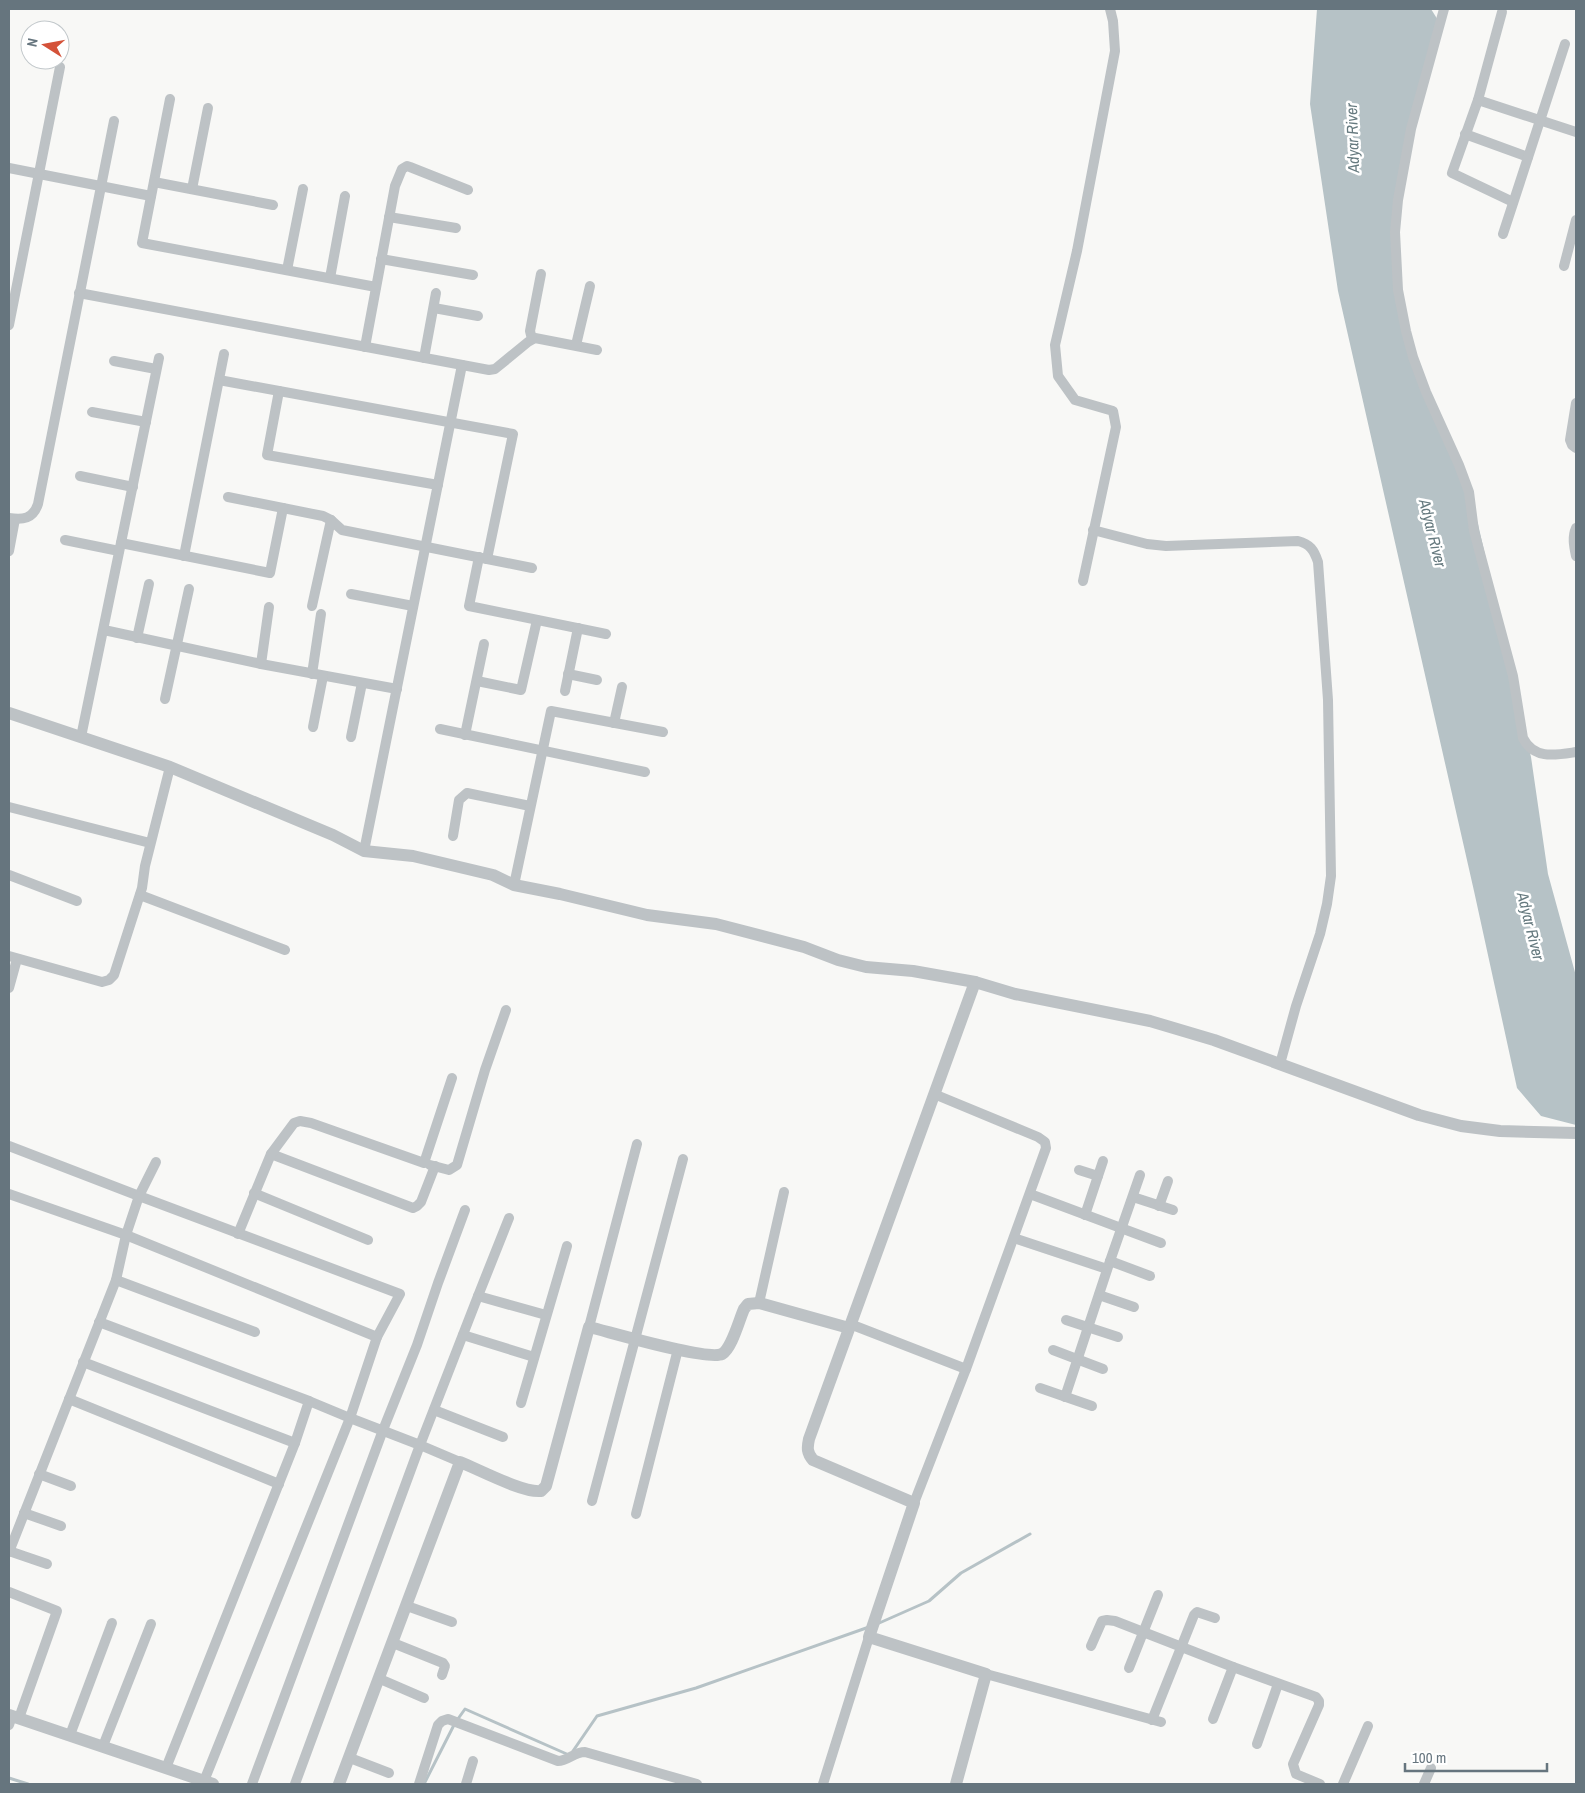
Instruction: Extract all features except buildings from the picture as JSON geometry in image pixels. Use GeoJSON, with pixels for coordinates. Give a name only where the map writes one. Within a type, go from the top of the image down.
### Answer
{"type":"FeatureCollection","features":[{"type":"Feature","properties":{"kind":"street"},"geometry":{"type":"LineString","coordinates":[[1083,581],[1116,427],[1113,411],[1075,400],[1058,376],[1055,345],[1077,251],[1116,51],[1110,9]]}},
{"type":"Feature","properties":{"kind":"street"},"geometry":{"type":"LineString","coordinates":[[1444,9],[1411,129],[1398,200],[1395,232],[1400,298],[1406,330],[1426,392],[1469,492],[1474,531],[1513,676],[1523,738],[1526,745],[1532,750],[1544,755],[1576,752]]}},
{"type":"Feature","properties":{"kind":"street"},"geometry":{"type":"LineString","coordinates":[[1502,12],[1478,100],[1452,174],[1514,202]]}},
{"type":"Feature","properties":{"kind":"street"},"geometry":{"type":"LineString","coordinates":[[1503,234],[1565,44]]}},
{"type":"Feature","properties":{"kind":"street"},"geometry":{"type":"LineString","coordinates":[[9,325],[59,70]]}},
{"type":"Feature","properties":{"kind":"street"},"geometry":{"type":"LineString","coordinates":[[170,99],[142,243],[376,287]]}},
{"type":"Feature","properties":{"kind":"street"},"geometry":{"type":"LineString","coordinates":[[1478,100],[1576,132]]}},
{"type":"Feature","properties":{"kind":"street"},"geometry":{"type":"LineString","coordinates":[[192,189],[208,108]]}},
{"type":"Feature","properties":{"kind":"street"},"geometry":{"type":"LineString","coordinates":[[9,551],[12,518],[21,520],[30,516],[38,504],[114,121]]}},
{"type":"Feature","properties":{"kind":"street"},"geometry":{"type":"LineString","coordinates":[[1465,134],[1528,157]]}},
{"type":"Feature","properties":{"kind":"street"},"geometry":{"type":"LineString","coordinates":[[366,347],[395,186],[404,167],[410,167],[468,190]]}},
{"type":"Feature","properties":{"kind":"street"},"geometry":{"type":"LineString","coordinates":[[9,168],[152,196]]}},
{"type":"Feature","properties":{"kind":"street"},"geometry":{"type":"LineString","coordinates":[[154,182],[272,205]]}},
{"type":"Feature","properties":{"kind":"street"},"geometry":{"type":"LineString","coordinates":[[287,270],[303,190]]}},
{"type":"Feature","properties":{"kind":"street"},"geometry":{"type":"LineString","coordinates":[[330,278],[345,196]]}},
{"type":"Feature","properties":{"kind":"street"},"geometry":{"type":"LineString","coordinates":[[389,217],[456,228]]}},
{"type":"Feature","properties":{"kind":"street"},"geometry":{"type":"LineString","coordinates":[[1564,266],[1576,220]]}},
{"type":"Feature","properties":{"kind":"street"},"geometry":{"type":"LineString","coordinates":[[382,258],[473,275]]}},
{"type":"Feature","properties":{"kind":"street"},"geometry":{"type":"LineString","coordinates":[[532,339],[530,331],[541,274]]}},
{"type":"Feature","properties":{"kind":"street"},"geometry":{"type":"LineString","coordinates":[[576,346],[590,286]]}},
{"type":"Feature","properties":{"kind":"street"},"geometry":{"type":"LineString","coordinates":[[79,293],[489,370],[496,368],[532,339],[541,338],[597,350]]}},
{"type":"Feature","properties":{"kind":"street"},"geometry":{"type":"LineString","coordinates":[[424,358],[436,293]]}},
{"type":"Feature","properties":{"kind":"street"},"geometry":{"type":"LineString","coordinates":[[434,308],[478,316]]}},
{"type":"Feature","properties":{"kind":"street"},"geometry":{"type":"LineString","coordinates":[[184,556],[224,354]]}},
{"type":"Feature","properties":{"kind":"street"},"geometry":{"type":"LineString","coordinates":[[81,737],[158,358]]}},
{"type":"Feature","properties":{"kind":"street"},"geometry":{"type":"LineString","coordinates":[[114,361],[156,369]]}},
{"type":"Feature","properties":{"kind":"street"},"geometry":{"type":"LineString","coordinates":[[364,851],[462,366]]}},
{"type":"Feature","properties":{"kind":"street"},"geometry":{"type":"LineString","coordinates":[[219,380],[513,434],[483,558],[469,606],[606,634]]}},
{"type":"Feature","properties":{"kind":"street"},"geometry":{"type":"LineString","coordinates":[[279,391],[267,455],[438,485]]}},
{"type":"Feature","properties":{"kind":"street"},"geometry":{"type":"LineString","coordinates":[[1576,403],[1570,440],[1576,448]]}},
{"type":"Feature","properties":{"kind":"street"},"geometry":{"type":"LineString","coordinates":[[92,412],[146,422]]}},
{"type":"Feature","properties":{"kind":"street"},"geometry":{"type":"LineString","coordinates":[[80,476],[132,486]]}},
{"type":"Feature","properties":{"kind":"street"},"geometry":{"type":"LineString","coordinates":[[228,497],[323,516],[331,520],[342,530],[532,568]]}},
{"type":"Feature","properties":{"kind":"street"},"geometry":{"type":"LineString","coordinates":[[65,540],[184,556],[270,573],[283,508]]}},
{"type":"Feature","properties":{"kind":"street"},"geometry":{"type":"LineString","coordinates":[[312,606],[331,520]]}},
{"type":"Feature","properties":{"kind":"street"},"geometry":{"type":"LineString","coordinates":[[1576,528],[1574,544],[1576,556]]}},
{"type":"Feature","properties":{"kind":"street"},"geometry":{"type":"LineString","coordinates":[[1093,530],[1156,545],[1187,546],[1298,541],[1306,543],[1315,551],[1318,562],[1328,700],[1331,876],[1320,934],[1296,1006],[1280,1064]]}},
{"type":"Feature","properties":{"kind":"street"},"geometry":{"type":"LineString","coordinates":[[137,638],[149,584]]}},
{"type":"Feature","properties":{"kind":"street"},"geometry":{"type":"LineString","coordinates":[[165,698],[189,588]]}},
{"type":"Feature","properties":{"kind":"street"},"geometry":{"type":"LineString","coordinates":[[351,594],[414,606]]}},
{"type":"Feature","properties":{"kind":"street"},"geometry":{"type":"LineString","coordinates":[[261,664],[269,607]]}},
{"type":"Feature","properties":{"kind":"street"},"geometry":{"type":"LineString","coordinates":[[312,674],[321,614]]}},
{"type":"Feature","properties":{"kind":"street"},"geometry":{"type":"LineString","coordinates":[[476,680],[521,690],[537,620]]}},
{"type":"Feature","properties":{"kind":"street"},"geometry":{"type":"LineString","coordinates":[[564,691],[578,628]]}},
{"type":"Feature","properties":{"kind":"street"},"geometry":{"type":"LineString","coordinates":[[104,630],[261,664],[397,690]]}},
{"type":"Feature","properties":{"kind":"street"},"geometry":{"type":"LineString","coordinates":[[465,735],[484,644]]}},
{"type":"Feature","properties":{"kind":"street"},"geometry":{"type":"LineString","coordinates":[[568,674],[597,680]]}},
{"type":"Feature","properties":{"kind":"street"},"geometry":{"type":"LineString","coordinates":[[313,727],[323,676]]}},
{"type":"Feature","properties":{"kind":"street"},"geometry":{"type":"LineString","coordinates":[[351,737],[362,683]]}},
{"type":"Feature","properties":{"kind":"street"},"geometry":{"type":"LineString","coordinates":[[614,723],[622,687]]}},
{"type":"Feature","properties":{"kind":"street"},"geometry":{"type":"LineString","coordinates":[[514,885],[551,711],[663,732]]}},
{"type":"Feature","properties":{"kind":"street"},"geometry":{"type":"LineString","coordinates":[[9,713],[170,766],[364,851],[413,856],[493,875],[514,885],[647,914],[716,924],[804,947],[838,960],[866,967],[913,971],[975,982],[1014,994],[1159,1024],[1214,1040],[1419,1115],[1461,1126],[1500,1131],[1576,1133]]}},
{"type":"Feature","properties":{"kind":"street"},"geometry":{"type":"LineString","coordinates":[[440,729],[645,772]]}},
{"type":"Feature","properties":{"kind":"street"},"geometry":{"type":"LineString","coordinates":[[9,988],[13,957],[102,982],[110,980],[114,975],[140,895],[150,842],[170,766]]}},
{"type":"Feature","properties":{"kind":"street"},"geometry":{"type":"LineString","coordinates":[[453,836],[459,800],[467,793],[530,806]]}},
{"type":"Feature","properties":{"kind":"street"},"geometry":{"type":"LineString","coordinates":[[9,807],[150,842]]}},
{"type":"Feature","properties":{"kind":"street"},"geometry":{"type":"LineString","coordinates":[[9,875],[77,900]]}},
{"type":"Feature","properties":{"kind":"street"},"geometry":{"type":"LineString","coordinates":[[140,895],[286,950]]}},
{"type":"Feature","properties":{"kind":"street"},"geometry":{"type":"LineString","coordinates":[[914,1503],[813,1460],[808,1455],[808,1439],[975,982]]}},
{"type":"Feature","properties":{"kind":"street"},"geometry":{"type":"LineString","coordinates":[[238,1234],[271,1154],[294,1123],[300,1121],[311,1123],[448,1170],[457,1165],[485,1070],[506,1010]]}},
{"type":"Feature","properties":{"kind":"street"},"geometry":{"type":"LineString","coordinates":[[424,1163],[452,1078]]}},
{"type":"Feature","properties":{"kind":"street"},"geometry":{"type":"LineString","coordinates":[[823,1784],[869,1637],[914,1503],[966,1368],[1046,1148],[1045,1142],[1038,1136],[934,1094]]}},
{"type":"Feature","properties":{"kind":"street"},"geometry":{"type":"LineString","coordinates":[[99,1322],[383,1430],[522,1488],[534,1492],[541,1491],[546,1486],[637,1144]]}},
{"type":"Feature","properties":{"kind":"street"},"geometry":{"type":"LineString","coordinates":[[9,1146],[400,1294],[377,1337],[350,1418],[208,1783],[187,1780],[166,1768],[70,1735],[12,1718],[57,1612],[9,1592]]}},
{"type":"Feature","properties":{"kind":"street"},"geometry":{"type":"LineString","coordinates":[[271,1154],[413,1208],[421,1202],[435,1166]]}},
{"type":"Feature","properties":{"kind":"street"},"geometry":{"type":"LineString","coordinates":[[592,1501],[682,1159]]}},
{"type":"Feature","properties":{"kind":"street"},"geometry":{"type":"LineString","coordinates":[[1085,1215],[1103,1161]]}},
{"type":"Feature","properties":{"kind":"street"},"geometry":{"type":"LineString","coordinates":[[47,1564],[9,1552],[116,1280],[126,1236],[139,1196],[156,1162]]}},
{"type":"Feature","properties":{"kind":"street"},"geometry":{"type":"LineString","coordinates":[[1079,1170],[1098,1176]]}},
{"type":"Feature","properties":{"kind":"street"},"geometry":{"type":"LineString","coordinates":[[1065,1396],[1140,1175]]}},
{"type":"Feature","properties":{"kind":"street"},"geometry":{"type":"LineString","coordinates":[[1159,1206],[1168,1181]]}},
{"type":"Feature","properties":{"kind":"street"},"geometry":{"type":"LineString","coordinates":[[759,1303],[784,1192]]}},
{"type":"Feature","properties":{"kind":"street"},"geometry":{"type":"LineString","coordinates":[[9,1194],[126,1236],[377,1337]]}},
{"type":"Feature","properties":{"kind":"street"},"geometry":{"type":"LineString","coordinates":[[254,1194],[368,1240]]}},
{"type":"Feature","properties":{"kind":"street"},"geometry":{"type":"LineString","coordinates":[[1030,1194],[1161,1243]]}},
{"type":"Feature","properties":{"kind":"street"},"geometry":{"type":"LineString","coordinates":[[1133,1197],[1173,1210]]}},
{"type":"Feature","properties":{"kind":"street"},"geometry":{"type":"LineString","coordinates":[[252,1784],[466,1210]]}},
{"type":"Feature","properties":{"kind":"street"},"geometry":{"type":"LineString","coordinates":[[295,1784],[420,1445],[509,1218]]}},
{"type":"Feature","properties":{"kind":"street"},"geometry":{"type":"LineString","coordinates":[[1014,1238],[1150,1276]]}},
{"type":"Feature","properties":{"kind":"street"},"geometry":{"type":"LineString","coordinates":[[521,1403],[567,1246]]}},
{"type":"Feature","properties":{"kind":"street"},"geometry":{"type":"LineString","coordinates":[[116,1280],[256,1332]]}},
{"type":"Feature","properties":{"kind":"street"},"geometry":{"type":"LineString","coordinates":[[1099,1295],[1134,1307]]}},
{"type":"Feature","properties":{"kind":"street"},"geometry":{"type":"LineString","coordinates":[[478,1296],[546,1315]]}},
{"type":"Feature","properties":{"kind":"street"},"geometry":{"type":"LineString","coordinates":[[589,1326],[712,1356],[721,1354],[727,1349],[744,1309],[748,1304],[759,1303],[850,1326],[966,1368]]}},
{"type":"Feature","properties":{"kind":"street"},"geometry":{"type":"LineString","coordinates":[[1066,1320],[1118,1337]]}},
{"type":"Feature","properties":{"kind":"street"},"geometry":{"type":"LineString","coordinates":[[463,1335],[534,1357]]}},
{"type":"Feature","properties":{"kind":"street"},"geometry":{"type":"LineString","coordinates":[[636,1514],[678,1349]]}},
{"type":"Feature","properties":{"kind":"street"},"geometry":{"type":"LineString","coordinates":[[1053,1350],[1103,1369]]}},
{"type":"Feature","properties":{"kind":"street"},"geometry":{"type":"LineString","coordinates":[[83,1362],[295,1443]]}},
{"type":"Feature","properties":{"kind":"street"},"geometry":{"type":"LineString","coordinates":[[1040,1388],[1092,1406]]}},
{"type":"Feature","properties":{"kind":"street"},"geometry":{"type":"LineString","coordinates":[[69,1399],[279,1484]]}},
{"type":"Feature","properties":{"kind":"street"},"geometry":{"type":"LineString","coordinates":[[166,1768],[295,1443],[309,1401]]}},
{"type":"Feature","properties":{"kind":"street"},"geometry":{"type":"LineString","coordinates":[[434,1410],[503,1437]]}},
{"type":"Feature","properties":{"kind":"street"},"geometry":{"type":"LineString","coordinates":[[339,1784],[460,1462]]}},
{"type":"Feature","properties":{"kind":"street"},"geometry":{"type":"LineString","coordinates":[[40,1474],[71,1486]]}},
{"type":"Feature","properties":{"kind":"street"},"geometry":{"type":"LineString","coordinates":[[24,1513],[61,1526]]}},
{"type":"Feature","properties":{"kind":"street"},"geometry":{"type":"LineString","coordinates":[[1129,1668],[1158,1595]]}},
{"type":"Feature","properties":{"kind":"street"},"geometry":{"type":"LineString","coordinates":[[407,1606],[452,1622]]}},
{"type":"Feature","properties":{"kind":"street"},"geometry":{"type":"LineString","coordinates":[[869,1637],[986,1674],[1156,1721],[1182,1646],[1197,1612],[1215,1618]]}},
{"type":"Feature","properties":{"kind":"street"},"geometry":{"type":"LineString","coordinates":[[1091,1646],[1102,1621],[1115,1621],[1316,1697],[1319,1701],[1317,1710],[1293,1764],[1296,1774],[1320,1784]]}},
{"type":"Feature","properties":{"kind":"street"},"geometry":{"type":"LineString","coordinates":[[70,1735],[112,1623]]}},
{"type":"Feature","properties":{"kind":"street"},"geometry":{"type":"LineString","coordinates":[[103,1746],[151,1624]]}},
{"type":"Feature","properties":{"kind":"street"},"geometry":{"type":"LineString","coordinates":[[393,1643],[443,1663],[445,1666],[442,1675]]}},
{"type":"Feature","properties":{"kind":"street"},"geometry":{"type":"LineString","coordinates":[[1213,1719],[1233,1667]]}},
{"type":"Feature","properties":{"kind":"street"},"geometry":{"type":"LineString","coordinates":[[956,1784],[986,1674]]}},
{"type":"Feature","properties":{"kind":"street"},"geometry":{"type":"LineString","coordinates":[[380,1679],[424,1698]]}},
{"type":"Feature","properties":{"kind":"street"},"geometry":{"type":"LineString","coordinates":[[1257,1744],[1278,1684]]}},
{"type":"Feature","properties":{"kind":"street"},"geometry":{"type":"LineString","coordinates":[[420,1784],[438,1725],[448,1718],[558,1761],[563,1761],[578,1752],[585,1752],[697,1784]]}},
{"type":"Feature","properties":{"kind":"street"},"geometry":{"type":"LineString","coordinates":[[1343,1784],[1368,1726]]}},
{"type":"Feature","properties":{"kind":"street"},"geometry":{"type":"LineString","coordinates":[[350,1758],[389,1773]]}},
{"type":"Feature","properties":{"kind":"street"},"geometry":{"type":"LineString","coordinates":[[466,1784],[474,1761]]}},
{"type":"Feature","properties":{"kind":"street"},"geometry":{"type":"LineString","coordinates":[[1424,1784],[1431,1768]]}},
{"type":"Feature","properties":{"kind":"water","name":"Adyar River"},"geometry":{"type":"Polygon","coordinates":[[[1317,9],[1431,9],[1441,25],[1417,109],[1394,234],[1409,343],[1478,524],[1531,757],[1548,874],[1576,976],[1576,1125],[1541,1116],[1517,1088],[1338,291],[1310,104],[1317,9]]]}},
{"type":"Feature","properties":{"kind":"waterway"},"geometry":{"type":"LineString","coordinates":[[877,1624],[929,1601],[961,1573],[1030,1534]]}},
{"type":"Feature","properties":{"kind":"waterway"},"geometry":{"type":"LineString","coordinates":[[573,1751],[597,1716],[696,1688],[869,1627]]}},
{"type":"Feature","properties":{"kind":"waterway"},"geometry":{"type":"LineString","coordinates":[[424,1784],[455,1723],[465,1709],[569,1755]]}},
{"type":"Feature","properties":{"kind":"waterway"},"geometry":{"type":"LineString","coordinates":[[9,1778],[28,1784]]}}]}
